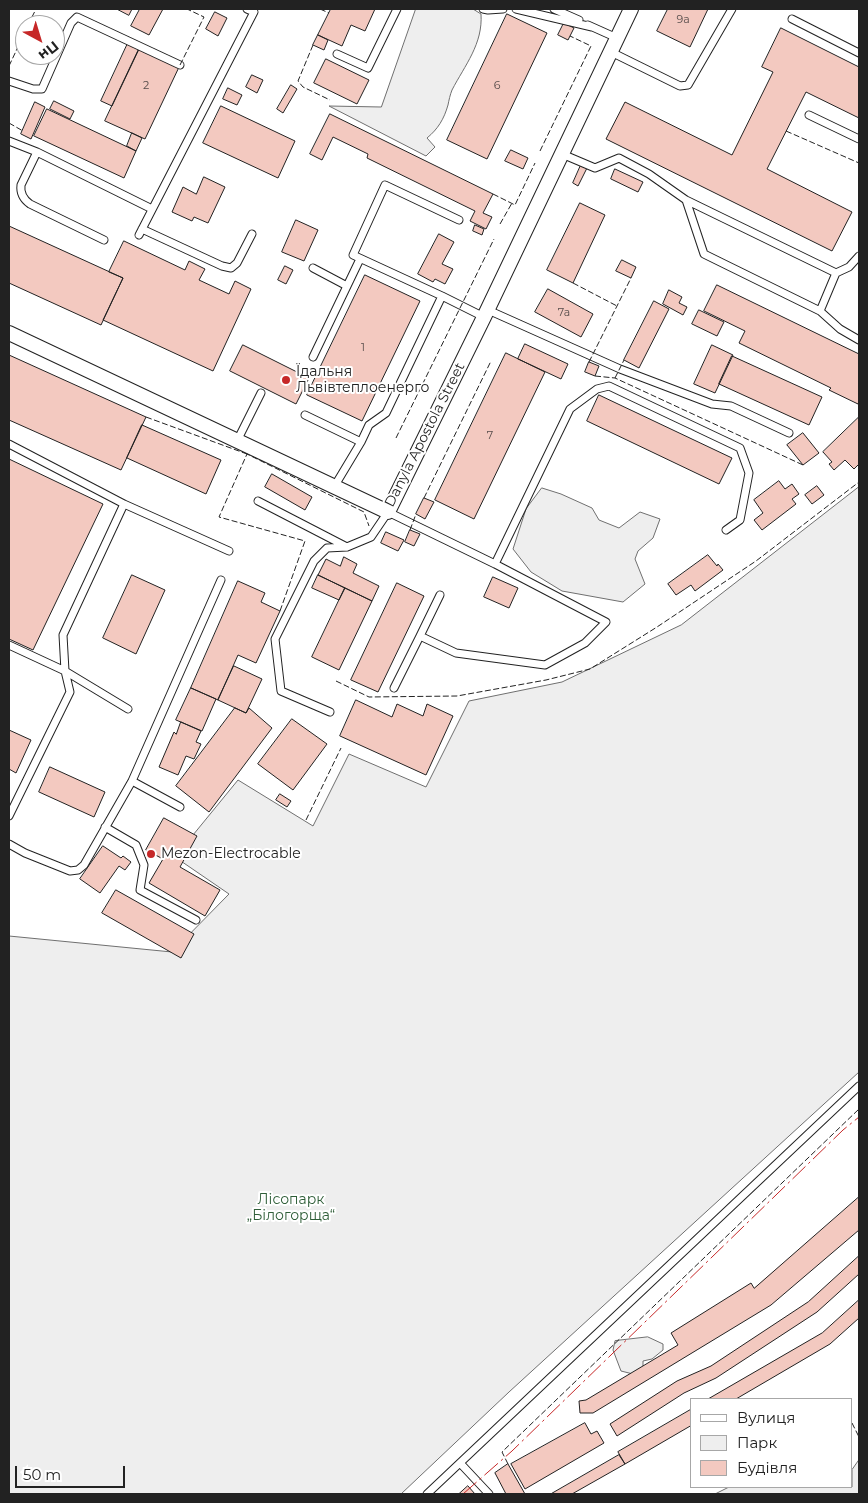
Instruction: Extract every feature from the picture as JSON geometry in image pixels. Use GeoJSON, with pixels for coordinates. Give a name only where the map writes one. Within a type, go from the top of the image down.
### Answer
{"type":"FeatureCollection","features":[{"type":"Feature","properties":{"kind":"street","name":"Danyla Apostola Street"},"geometry":{"type":"LineString","coordinates":[[9,333],[388,512],[486,314],[631,9]]}},
{"type":"Feature","properties":{"kind":"lane"},"geometry":{"type":"LineString","coordinates":[[247,9],[254,12],[141,232],[227,268],[231,268],[237,263],[252,234]]}},
{"type":"Feature","properties":{"kind":"lane"},"geometry":{"type":"LineString","coordinates":[[337,54],[368,68],[397,9]]}},
{"type":"Feature","properties":{"kind":"lane"},"geometry":{"type":"LineString","coordinates":[[483,9],[503,9]]}},
{"type":"Feature","properties":{"kind":"lane"},"geometry":{"type":"LineString","coordinates":[[516,9],[592,27]]}},
{"type":"Feature","properties":{"kind":"lane"},"geometry":{"type":"LineString","coordinates":[[554,9],[618,38]]}},
{"type":"Feature","properties":{"kind":"lane"},"geometry":{"type":"LineString","coordinates":[[611,52],[680,86],[688,85],[732,9]]}},
{"type":"Feature","properties":{"kind":"lane"},"geometry":{"type":"LineString","coordinates":[[9,81],[34,89],[42,89],[77,17],[180,65]]}},
{"type":"Feature","properties":{"kind":"lane"},"geometry":{"type":"LineString","coordinates":[[792,19],[859,53]]}},
{"type":"Feature","properties":{"kind":"lane"},"geometry":{"type":"LineString","coordinates":[[808,115],[859,139]]}},
{"type":"Feature","properties":{"kind":"lane"},"geometry":{"type":"LineString","coordinates":[[9,141],[37,152],[152,209]]}},
{"type":"Feature","properties":{"kind":"lane"},"geometry":{"type":"LineString","coordinates":[[37,152],[21,184],[24,198],[30,204],[104,240]]}},
{"type":"Feature","properties":{"kind":"lane"},"geometry":{"type":"LineString","coordinates":[[562,154],[595,168],[619,158],[649,174],[686,200],[836,272]]}},
{"type":"Feature","properties":{"kind":"lane"},"geometry":{"type":"LineString","coordinates":[[459,220],[385,185],[353,256],[442,296],[620,369],[712,404],[731,406],[788,433]]}},
{"type":"Feature","properties":{"kind":"lane"},"geometry":{"type":"LineString","coordinates":[[686,200],[704,254],[820,311],[840,329],[859,340]]}},
{"type":"Feature","properties":{"kind":"lane"},"geometry":{"type":"LineString","coordinates":[[820,311],[836,272],[850,266],[859,256]]}},
{"type":"Feature","properties":{"kind":"lane"},"geometry":{"type":"LineString","coordinates":[[313,357],[360,259]]}},
{"type":"Feature","properties":{"kind":"lane"},"geometry":{"type":"LineString","coordinates":[[313,268],[347,286]]}},
{"type":"Feature","properties":{"kind":"lane"},"geometry":{"type":"LineString","coordinates":[[333,487],[361,442],[369,425],[386,413],[442,296]]}},
{"type":"Feature","properties":{"kind":"lane"},"geometry":{"type":"LineString","coordinates":[[494,564],[570,409],[597,389],[609,386],[740,448],[749,473],[740,520],[726,530]]}},
{"type":"Feature","properties":{"kind":"lane"},"geometry":{"type":"LineString","coordinates":[[237,441],[261,393]]}},
{"type":"Feature","properties":{"kind":"lane"},"geometry":{"type":"LineString","coordinates":[[305,415],[361,442]]}},
{"type":"Feature","properties":{"kind":"lane"},"geometry":{"type":"LineString","coordinates":[[9,444],[124,504],[229,551]]}},
{"type":"Feature","properties":{"kind":"lane"},"geometry":{"type":"LineString","coordinates":[[258,501],[347,547]]}},
{"type":"Feature","properties":{"kind":"lane"},"geometry":{"type":"LineString","coordinates":[[9,816],[70,692],[65,671],[62,634],[124,504]]}},
{"type":"Feature","properties":{"kind":"lane"},"geometry":{"type":"LineString","coordinates":[[330,712],[281,691],[275,639],[314,561],[327,548],[347,547],[371,537],[388,512],[606,622],[585,643],[545,665],[456,653],[420,636]]}},
{"type":"Feature","properties":{"kind":"lane"},"geometry":{"type":"LineString","coordinates":[[9,844],[25,853],[70,871],[78,870],[84,865],[132,781],[221,580]]}},
{"type":"Feature","properties":{"kind":"lane"},"geometry":{"type":"LineString","coordinates":[[394,688],[440,595]]}},
{"type":"Feature","properties":{"kind":"lane"},"geometry":{"type":"LineString","coordinates":[[9,645],[65,671],[128,709]]}},
{"type":"Feature","properties":{"kind":"lane"},"geometry":{"type":"LineString","coordinates":[[132,781],[180,807]]}},
{"type":"Feature","properties":{"kind":"lane"},"geometry":{"type":"LineString","coordinates":[[105,827],[136,845],[144,865],[140,890],[196,920]]}},
{"type":"Feature","properties":{"kind":"lane"},"geometry":{"type":"LineString","coordinates":[[427,1494],[859,1086]]}},
{"type":"Feature","properties":{"kind":"lane"},"geometry":{"type":"LineString","coordinates":[[460,1464],[489,1494]]}},
{"type":"Feature","properties":{"kind":"green space"},"geometry":{"type":"Polygon","coordinates":[[[416,9],[473,9],[481,14],[481,25],[476,45],[452,90],[442,119],[427,138],[435,147],[426,156],[329,106],[381,107],[416,9]]]}},
{"type":"Feature","properties":{"kind":"green space","name":"Лісопарк „Білогорща“"},"geometry":{"type":"Polygon","coordinates":[[[859,487],[859,1072],[509,1392],[401,1494],[9,1494],[9,936],[172,952],[229,894],[175,857],[238,780],[313,826],[349,754],[426,787],[469,701],[562,682],[681,625],[859,487]]]}},
{"type":"Feature","properties":{"kind":"green space"},"geometry":{"type":"Polygon","coordinates":[[[542,488],[592,508],[599,520],[619,528],[640,512],[660,519],[653,538],[638,551],[635,559],[645,584],[623,602],[562,591],[531,572],[513,549],[526,509],[542,488]]]}},
{"type":"Feature","properties":{"kind":"green space"},"geometry":{"type":"Polygon","coordinates":[[[648,1337],[663,1344],[663,1350],[652,1359],[643,1361],[643,1368],[637,1375],[621,1371],[613,1350],[615,1341],[648,1337]]]}},
{"type":"Feature","properties":{"kind":"green space"},"geometry":{"type":"Polygon","coordinates":[[[859,1460],[859,1494],[715,1494],[727,1488],[853,1488],[853,1469],[859,1460]]]}},
{"type":"Feature","properties":{"kind":"building"},"geometry":{"type":"Polygon","coordinates":[[[117,9],[132,9],[129,15],[117,9]]]}},
{"type":"Feature","properties":{"kind":"building"},"geometry":{"type":"Polygon","coordinates":[[[140,9],[163,9],[149,35],[131,26],[140,9]]]}},
{"type":"Feature","properties":{"kind":"building"},"geometry":{"type":"Polygon","coordinates":[[[331,9],[375,9],[365,31],[351,25],[342,46],[318,35],[331,9]]]}},
{"type":"Feature","properties":{"kind":"building"},"geometry":{"type":"Polygon","coordinates":[[[668,9],[708,9],[690,47],[657,31],[668,9]]]}},
{"type":"Feature","properties":{"kind":"building"},"geometry":{"type":"Polygon","coordinates":[[[215,12],[227,18],[218,36],[206,29],[215,12]]]}},
{"type":"Feature","properties":{"kind":"building"},"geometry":{"type":"Polygon","coordinates":[[[507,14],[547,33],[487,159],[447,140],[507,14]]]}},
{"type":"Feature","properties":{"kind":"building"},"geometry":{"type":"Polygon","coordinates":[[[564,23],[574,28],[568,40],[558,35],[564,23]]]}},
{"type":"Feature","properties":{"kind":"building"},"geometry":{"type":"Polygon","coordinates":[[[781,28],[859,67],[859,118],[806,92],[767,169],[852,212],[832,251],[606,139],[625,102],[732,155],[773,72],[762,67],[781,28]]]}},
{"type":"Feature","properties":{"kind":"building"},"geometry":{"type":"Polygon","coordinates":[[[318,35],[328,40],[324,50],[313,45],[318,35]]]}},
{"type":"Feature","properties":{"kind":"building"},"geometry":{"type":"Polygon","coordinates":[[[129,41],[140,47],[112,106],[101,101],[129,41]]]}},
{"type":"Feature","properties":{"kind":"building"},"geometry":{"type":"Polygon","coordinates":[[[140,47],[180,65],[145,139],[105,121],[140,47]]]}},
{"type":"Feature","properties":{"kind":"building"},"geometry":{"type":"Polygon","coordinates":[[[326,59],[369,80],[357,104],[314,83],[326,59]]]}},
{"type":"Feature","properties":{"kind":"building"},"geometry":{"type":"Polygon","coordinates":[[[252,75],[263,80],[257,93],[246,87],[252,75]]]}},
{"type":"Feature","properties":{"kind":"building"},"geometry":{"type":"Polygon","coordinates":[[[291,85],[297,89],[283,113],[277,109],[291,85]]]}},
{"type":"Feature","properties":{"kind":"building"},"geometry":{"type":"Polygon","coordinates":[[[228,88],[242,95],[237,105],[223,99],[228,88]]]}},
{"type":"Feature","properties":{"kind":"building"},"geometry":{"type":"Polygon","coordinates":[[[54,101],[74,111],[70,119],[50,109],[54,101]]]}},
{"type":"Feature","properties":{"kind":"building"},"geometry":{"type":"Polygon","coordinates":[[[35,102],[45,107],[31,139],[21,134],[35,102]]]}},
{"type":"Feature","properties":{"kind":"building"},"geometry":{"type":"Polygon","coordinates":[[[221,106],[295,141],[278,178],[203,143],[221,106]]]}},
{"type":"Feature","properties":{"kind":"building"},"geometry":{"type":"Polygon","coordinates":[[[47,109],[136,151],[124,178],[34,136],[47,109]]]}},
{"type":"Feature","properties":{"kind":"building"},"geometry":{"type":"Polygon","coordinates":[[[330,114],[493,194],[483,213],[492,217],[486,229],[470,221],[475,211],[367,158],[368,154],[333,137],[322,160],[310,154],[330,114]]]}},
{"type":"Feature","properties":{"kind":"building"},"geometry":{"type":"Polygon","coordinates":[[[132,133],[142,138],[136,151],[127,146],[132,133]]]}},
{"type":"Feature","properties":{"kind":"building"},"geometry":{"type":"Polygon","coordinates":[[[511,150],[528,158],[523,169],[505,161],[511,150]]]}},
{"type":"Feature","properties":{"kind":"building"},"geometry":{"type":"Polygon","coordinates":[[[581,165],[587,168],[578,186],[573,183],[581,165]]]}},
{"type":"Feature","properties":{"kind":"building"},"geometry":{"type":"Polygon","coordinates":[[[615,169],[643,182],[638,192],[611,179],[615,169]]]}},
{"type":"Feature","properties":{"kind":"building"},"geometry":{"type":"Polygon","coordinates":[[[204,177],[225,187],[208,223],[194,217],[192,221],[172,212],[183,187],[196,194],[204,177]]]}},
{"type":"Feature","properties":{"kind":"building"},"geometry":{"type":"Polygon","coordinates":[[[580,203],[605,215],[573,283],[547,270],[580,203]]]}},
{"type":"Feature","properties":{"kind":"building"},"geometry":{"type":"Polygon","coordinates":[[[296,220],[318,230],[304,261],[282,252],[296,220]]]}},
{"type":"Feature","properties":{"kind":"building"},"geometry":{"type":"Polygon","coordinates":[[[475,225],[484,229],[482,235],[473,231],[475,225]]]}},
{"type":"Feature","properties":{"kind":"building"},"geometry":{"type":"Polygon","coordinates":[[[9,226],[123,278],[101,325],[9,283],[9,226]]]}},
{"type":"Feature","properties":{"kind":"building"},"geometry":{"type":"Polygon","coordinates":[[[439,234],[454,242],[442,264],[453,269],[445,284],[435,279],[433,282],[418,274],[439,234]]]}},
{"type":"Feature","properties":{"kind":"building"},"geometry":{"type":"Polygon","coordinates":[[[124,241],[185,270],[189,261],[205,269],[199,280],[229,294],[235,281],[251,289],[213,371],[103,320],[123,278],[109,272],[124,241]]]}},
{"type":"Feature","properties":{"kind":"building"},"geometry":{"type":"Polygon","coordinates":[[[622,260],[636,267],[631,278],[616,271],[622,260]]]}},
{"type":"Feature","properties":{"kind":"building"},"geometry":{"type":"Polygon","coordinates":[[[285,266],[293,270],[286,284],[278,280],[285,266]]]}},
{"type":"Feature","properties":{"kind":"building"},"geometry":{"type":"Polygon","coordinates":[[[365,275],[420,301],[362,421],[307,395],[365,275]]]}},
{"type":"Feature","properties":{"kind":"building"},"geometry":{"type":"Polygon","coordinates":[[[717,285],[859,354],[858,404],[829,390],[831,388],[739,343],[745,331],[704,311],[717,285]]]}},
{"type":"Feature","properties":{"kind":"building"},"geometry":{"type":"Polygon","coordinates":[[[548,289],[593,314],[581,337],[535,312],[548,289]]]}},
{"type":"Feature","properties":{"kind":"building"},"geometry":{"type":"Polygon","coordinates":[[[669,290],[682,297],[679,303],[687,307],[683,315],[663,304],[669,290]]]}},
{"type":"Feature","properties":{"kind":"building"},"geometry":{"type":"Polygon","coordinates":[[[654,301],[669,309],[639,368],[624,360],[654,301]]]}},
{"type":"Feature","properties":{"kind":"building"},"geometry":{"type":"Polygon","coordinates":[[[699,310],[724,322],[717,336],[692,324],[699,310]]]}},
{"type":"Feature","properties":{"kind":"building"},"geometry":{"type":"Polygon","coordinates":[[[525,344],[568,364],[561,379],[518,359],[525,344]]]}},
{"type":"Feature","properties":{"kind":"building"},"geometry":{"type":"Polygon","coordinates":[[[243,345],[309,378],[296,404],[230,371],[243,345]]]}},
{"type":"Feature","properties":{"kind":"building"},"geometry":{"type":"Polygon","coordinates":[[[712,345],[733,355],[715,393],[694,384],[712,345]]]}},
{"type":"Feature","properties":{"kind":"building"},"geometry":{"type":"Polygon","coordinates":[[[506,353],[545,372],[474,519],[435,500],[506,353]]]}},
{"type":"Feature","properties":{"kind":"building"},"geometry":{"type":"Polygon","coordinates":[[[9,355],[146,417],[121,470],[9,420],[9,355]]]}},
{"type":"Feature","properties":{"kind":"building"},"geometry":{"type":"Polygon","coordinates":[[[732,356],[822,397],[809,425],[719,384],[732,356]]]}},
{"type":"Feature","properties":{"kind":"building"},"geometry":{"type":"Polygon","coordinates":[[[589,362],[599,366],[595,376],[585,372],[589,362]]]}},
{"type":"Feature","properties":{"kind":"building"},"geometry":{"type":"Polygon","coordinates":[[[599,395],[732,458],[719,484],[587,421],[599,395]]]}},
{"type":"Feature","properties":{"kind":"building"},"geometry":{"type":"Polygon","coordinates":[[[859,417],[859,464],[854,469],[845,460],[834,470],[829,464],[832,462],[823,452],[859,417]]]}},
{"type":"Feature","properties":{"kind":"building"},"geometry":{"type":"Polygon","coordinates":[[[142,425],[221,460],[206,494],[127,458],[142,425]]]}},
{"type":"Feature","properties":{"kind":"building"},"geometry":{"type":"Polygon","coordinates":[[[803,433],[819,453],[803,465],[787,445],[803,433]]]}},
{"type":"Feature","properties":{"kind":"building"},"geometry":{"type":"Polygon","coordinates":[[[9,459],[103,504],[33,650],[9,639],[9,459]]]}},
{"type":"Feature","properties":{"kind":"building"},"geometry":{"type":"Polygon","coordinates":[[[272,474],[312,497],[305,510],[265,487],[272,474]]]}},
{"type":"Feature","properties":{"kind":"building"},"geometry":{"type":"Polygon","coordinates":[[[779,481],[785,489],[792,484],[799,494],[792,499],[796,504],[762,530],[754,520],[763,513],[754,500],[779,481]]]}},
{"type":"Feature","properties":{"kind":"building"},"geometry":{"type":"Polygon","coordinates":[[[817,486],[824,495],[812,504],[805,495],[817,486]]]}},
{"type":"Feature","properties":{"kind":"building"},"geometry":{"type":"Polygon","coordinates":[[[424,498],[434,502],[425,519],[416,514],[424,498]]]}},
{"type":"Feature","properties":{"kind":"building"},"geometry":{"type":"Polygon","coordinates":[[[410,530],[420,534],[414,546],[405,542],[410,530]]]}},
{"type":"Feature","properties":{"kind":"building"},"geometry":{"type":"Polygon","coordinates":[[[386,532],[404,540],[398,551],[381,543],[386,532]]]}},
{"type":"Feature","properties":{"kind":"building"},"geometry":{"type":"Polygon","coordinates":[[[708,555],[723,570],[695,591],[691,585],[676,595],[668,584],[708,555]]]}},
{"type":"Feature","properties":{"kind":"building"},"geometry":{"type":"Polygon","coordinates":[[[344,557],[357,564],[353,573],[379,586],[372,601],[318,575],[326,559],[340,566],[344,557]]]}},
{"type":"Feature","properties":{"kind":"building"},"geometry":{"type":"Polygon","coordinates":[[[132,575],[165,590],[136,654],[103,638],[132,575]]]}},
{"type":"Feature","properties":{"kind":"building"},"geometry":{"type":"Polygon","coordinates":[[[318,575],[345,588],[339,600],[312,588],[318,575]]]}},
{"type":"Feature","properties":{"kind":"building"},"geometry":{"type":"Polygon","coordinates":[[[493,577],[518,588],[509,608],[484,597],[493,577]]]}},
{"type":"Feature","properties":{"kind":"building"},"geometry":{"type":"Polygon","coordinates":[[[238,581],[265,593],[261,602],[280,611],[256,663],[238,655],[218,700],[191,688],[238,581]]]}},
{"type":"Feature","properties":{"kind":"building"},"geometry":{"type":"Polygon","coordinates":[[[397,583],[424,596],[378,692],[351,680],[397,583]]]}},
{"type":"Feature","properties":{"kind":"building"},"geometry":{"type":"Polygon","coordinates":[[[345,588],[372,601],[339,670],[312,657],[345,588]]]}},
{"type":"Feature","properties":{"kind":"building"},"geometry":{"type":"Polygon","coordinates":[[[234,666],[262,679],[246,713],[218,700],[234,666]]]}},
{"type":"Feature","properties":{"kind":"building"},"geometry":{"type":"Polygon","coordinates":[[[191,688],[216,699],[202,731],[176,720],[191,688]]]}},
{"type":"Feature","properties":{"kind":"building"},"geometry":{"type":"Polygon","coordinates":[[[356,700],[392,717],[397,704],[423,716],[427,704],[453,716],[426,775],[340,736],[356,700]]]}},
{"type":"Feature","properties":{"kind":"building"},"geometry":{"type":"Polygon","coordinates":[[[235,708],[246,713],[249,708],[272,728],[209,812],[176,786],[235,708]]]}},
{"type":"Feature","properties":{"kind":"building"},"geometry":{"type":"Polygon","coordinates":[[[292,719],[327,744],[293,790],[258,764],[292,719]]]}},
{"type":"Feature","properties":{"kind":"building"},"geometry":{"type":"Polygon","coordinates":[[[181,722],[201,731],[196,742],[201,744],[194,759],[186,756],[178,775],[159,767],[174,732],[176,734],[181,722]]]}},
{"type":"Feature","properties":{"kind":"building"},"geometry":{"type":"Polygon","coordinates":[[[9,730],[31,740],[16,773],[9,769],[9,730]]]}},
{"type":"Feature","properties":{"kind":"building"},"geometry":{"type":"Polygon","coordinates":[[[50,767],[105,792],[94,817],[39,792],[50,767]]]}},
{"type":"Feature","properties":{"kind":"building"},"geometry":{"type":"Polygon","coordinates":[[[280,794],[291,801],[287,807],[276,800],[280,794]]]}},
{"type":"Feature","properties":{"kind":"building"},"geometry":{"type":"Polygon","coordinates":[[[164,818],[197,836],[180,867],[220,890],[205,916],[149,883],[163,859],[146,850],[164,818]]]}},
{"type":"Feature","properties":{"kind":"building"},"geometry":{"type":"Polygon","coordinates":[[[103,846],[131,862],[125,870],[119,866],[100,893],[80,879],[103,846]]]}},
{"type":"Feature","properties":{"kind":"building"},"geometry":{"type":"Polygon","coordinates":[[[116,890],[194,934],[181,958],[102,913],[116,890]]]}},
{"type":"Feature","properties":{"kind":"building"},"geometry":{"type":"Polygon","coordinates":[[[859,1197],[859,1230],[771,1305],[593,1413],[580,1413],[579,1401],[586,1400],[678,1345],[671,1333],[751,1283],[754,1288],[859,1197]]]}},
{"type":"Feature","properties":{"kind":"building"},"geometry":{"type":"Polygon","coordinates":[[[859,1256],[859,1274],[817,1312],[716,1378],[684,1393],[617,1436],[610,1424],[677,1381],[711,1366],[808,1302],[859,1256]]]}},
{"type":"Feature","properties":{"kind":"building"},"geometry":{"type":"Polygon","coordinates":[[[859,1300],[859,1318],[830,1344],[738,1398],[710,1398],[822,1333],[859,1300]]]}},
{"type":"Feature","properties":{"kind":"building"},"geometry":{"type":"Polygon","coordinates":[[[690,1410],[690,1426],[625,1464],[618,1452],[690,1410]]]}},
{"type":"Feature","properties":{"kind":"building"},"geometry":{"type":"Polygon","coordinates":[[[585,1423],[591,1434],[597,1431],[604,1443],[525,1489],[511,1464],[585,1423]]]}},
{"type":"Feature","properties":{"kind":"building"},"geometry":{"type":"Polygon","coordinates":[[[619,1455],[625,1464],[572,1494],[551,1494],[619,1455]]]}},
{"type":"Feature","properties":{"kind":"building"},"geometry":{"type":"Polygon","coordinates":[[[508,1464],[525,1494],[506,1494],[495,1473],[508,1464]]]}},
{"type":"Feature","properties":{"kind":"building"},"geometry":{"type":"Polygon","coordinates":[[[468,1486],[475,1494],[459,1494],[468,1486]]]}},
{"type":"Feature","properties":{"kind":"fence"},"geometry":{"type":"LineString","coordinates":[[33,15],[36,9]]}},
{"type":"Feature","properties":{"kind":"fence"},"geometry":{"type":"LineString","coordinates":[[180,65],[204,17],[187,9]]}},
{"type":"Feature","properties":{"kind":"fence"},"geometry":{"type":"LineString","coordinates":[[320,9],[329,13]]}},
{"type":"Feature","properties":{"kind":"fence"},"geometry":{"type":"LineString","coordinates":[[540,151],[591,46],[570,36]]}},
{"type":"Feature","properties":{"kind":"fence"},"geometry":{"type":"LineString","coordinates":[[313,45],[298,81],[303,87],[330,100]]}},
{"type":"Feature","properties":{"kind":"fence"},"geometry":{"type":"LineString","coordinates":[[9,66],[15,53]]}},
{"type":"Feature","properties":{"kind":"fence"},"geometry":{"type":"LineString","coordinates":[[9,123],[23,131]]}},
{"type":"Feature","properties":{"kind":"fence"},"geometry":{"type":"LineString","coordinates":[[786,131],[859,163]]}},
{"type":"Feature","properties":{"kind":"fence"},"geometry":{"type":"LineString","coordinates":[[493,194],[515,205],[535,163]]}},
{"type":"Feature","properties":{"kind":"fence"},"geometry":{"type":"LineString","coordinates":[[500,224],[512,203]]}},
{"type":"Feature","properties":{"kind":"fence"},"geometry":{"type":"LineString","coordinates":[[396,438],[494,239]]}},
{"type":"Feature","properties":{"kind":"fence"},"geometry":{"type":"LineString","coordinates":[[589,362],[631,278]]}},
{"type":"Feature","properties":{"kind":"fence"},"geometry":{"type":"LineString","coordinates":[[573,283],[617,306]]}},
{"type":"Feature","properties":{"kind":"fence"},"geometry":{"type":"LineString","coordinates":[[615,378],[624,360]]}},
{"type":"Feature","properties":{"kind":"fence"},"geometry":{"type":"LineString","coordinates":[[424,498],[491,361]]}},
{"type":"Feature","properties":{"kind":"fence"},"geometry":{"type":"LineString","coordinates":[[595,376],[615,378],[803,465]]}},
{"type":"Feature","properties":{"kind":"fence"},"geometry":{"type":"LineString","coordinates":[[146,417],[247,454]]}},
{"type":"Feature","properties":{"kind":"fence"},"geometry":{"type":"LineString","coordinates":[[280,611],[305,541],[219,517],[247,454],[364,512],[369,526]]}},
{"type":"Feature","properties":{"kind":"fence"},"geometry":{"type":"LineString","coordinates":[[336,681],[369,697],[457,696],[546,680],[590,669],[756,561],[859,482]]}},
{"type":"Feature","properties":{"kind":"fence"},"geometry":{"type":"LineString","coordinates":[[410,530],[416,514]]}},
{"type":"Feature","properties":{"kind":"fence"},"geometry":{"type":"LineString","coordinates":[[306,820],[341,748]]}},
{"type":"Feature","properties":{"kind":"fence"},"geometry":{"type":"LineString","coordinates":[[508,1464],[502,1452],[859,1109]]}},
{"type":"Feature","properties":{"kind":"fence"},"geometry":{"type":"LineString","coordinates":[[853,1425],[859,1437]]}},
{"type":"Feature","properties":{"kind":"power"},"geometry":{"type":"LineString","coordinates":[[463,1494],[512,1451],[843,1130],[859,1117]]}},
{"type":"Feature","properties":{"kind":"place","name":"Їдальня Львівтеплоенерго"},"geometry":{"type":"Point","coordinates":[286,380]}},
{"type":"Feature","properties":{"kind":"place","name":"Mezon-Electrocable"},"geometry":{"type":"Point","coordinates":[151,854]}}]}
